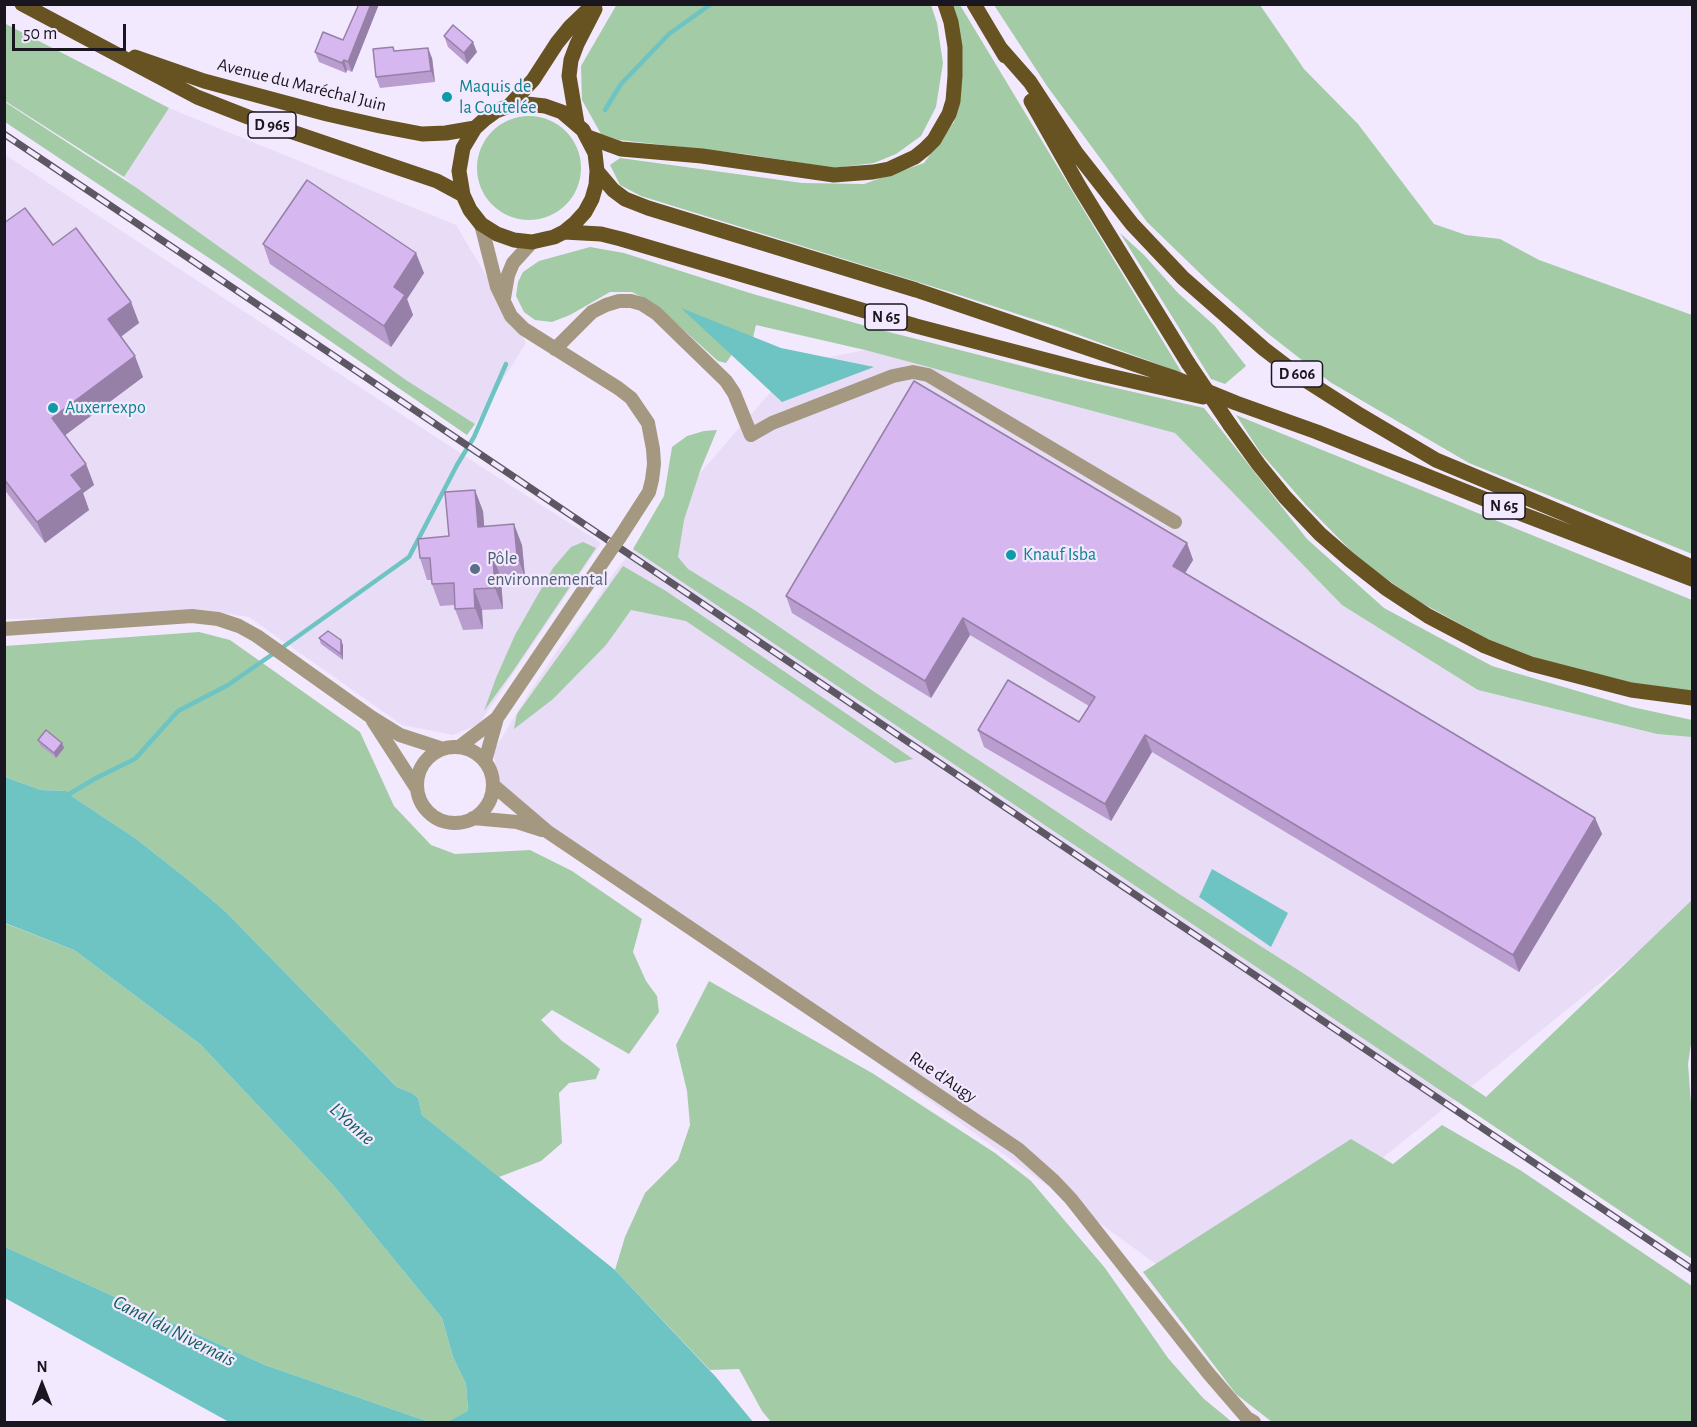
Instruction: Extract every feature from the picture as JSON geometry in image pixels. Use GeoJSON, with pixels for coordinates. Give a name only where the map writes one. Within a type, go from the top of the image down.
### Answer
{"type":"FeatureCollection","features":[{"type":"Feature","properties":{"kind":"main road","name":"Avenue du Maréchal Juin"},"geometry":{"type":"LineString","coordinates":[[22,4],[197,97],[248,117],[437,181],[462,195]]}},
{"type":"Feature","properties":{"kind":"main road"},"geometry":{"type":"LineString","coordinates":[[508,106],[533,80],[570,27],[596,4]]}},
{"type":"Feature","properties":{"kind":"main road"},"geometry":{"type":"LineString","coordinates":[[577,123],[569,76],[571,60],[596,4]]}},
{"type":"Feature","properties":{"kind":"main road"},"geometry":{"type":"LineString","coordinates":[[588,137],[621,149],[702,156],[808,172],[865,173],[889,169],[915,157],[925,149],[934,140],[949,114],[953,101],[955,47],[945,4]]}},
{"type":"Feature","properties":{"kind":"main road","name":"D 606"},"geometry":{"type":"LineString","coordinates":[[974,4],[1079,186],[1188,363],[1259,465],[1320,534],[1387,589],[1428,616],[1485,646],[1532,664],[1631,690],[1692,698]]}},
{"type":"Feature","properties":{"kind":"main road","name":"Avenue du Maréchal Juin"},"geometry":{"type":"LineString","coordinates":[[88,40],[204,81],[337,117],[422,134],[475,128]]}},
{"type":"Feature","properties":{"kind":"main road","name":"D 606"},"geometry":{"type":"LineString","coordinates":[[1001,49],[1030,82],[1077,154],[1140,232],[1190,285],[1264,349],[1302,378],[1436,460],[1692,567]]}},
{"type":"Feature","properties":{"kind":"main road"},"geometry":{"type":"LineString","coordinates":[[527,104],[545,106],[562,112],[577,123],[588,137],[595,153],[597,171],[592,199],[585,212],[575,223],[554,237],[532,242],[514,240],[496,234],[481,224],[462,195],[459,171],[463,148],[475,128],[496,111],[508,106],[527,104]]}},
{"type":"Feature","properties":{"kind":"main road","name":"N 65"},"geometry":{"type":"LineString","coordinates":[[597,171],[619,195],[648,208],[927,293],[1172,377],[1692,579]]}},
{"type":"Feature","properties":{"kind":"main road","name":"N 65"},"geometry":{"type":"LineString","coordinates":[[564,232],[601,234],[621,239],[916,326],[1092,372],[1236,403]]}},
{"type":"Feature","properties":{"kind":"street"},"geometry":{"type":"LineString","coordinates":[[481,224],[497,287],[516,322],[624,393],[648,423],[653,449],[652,480],[649,492],[497,718],[485,761]]}},
{"type":"Feature","properties":{"kind":"street"},"geometry":{"type":"LineString","coordinates":[[504,298],[508,275],[513,263],[532,242]]}},
{"type":"Feature","properties":{"kind":"street"},"geometry":{"type":"LineString","coordinates":[[555,349],[592,312],[619,301],[642,304],[656,313],[726,381],[734,393],[751,435],[772,423],[894,376],[913,372],[928,375],[1175,522]]}},
{"type":"Feature","properties":{"kind":"street"},"geometry":{"type":"LineString","coordinates":[[4,629],[192,616],[218,618],[239,626],[278,650],[371,717],[400,735],[443,748],[469,749],[485,761],[491,772],[492,795],[488,804],[473,818],[462,822],[449,822],[437,818],[427,811],[420,801],[417,789],[418,776],[423,764],[432,754],[443,748]]}},
{"type":"Feature","properties":{"kind":"street"},"geometry":{"type":"LineString","coordinates":[[371,717],[417,789]]}},
{"type":"Feature","properties":{"kind":"street"},"geometry":{"type":"LineString","coordinates":[[459,747],[497,718]]}},
{"type":"Feature","properties":{"kind":"street","name":"Rue d'Augy"},"geometry":{"type":"LineString","coordinates":[[493,785],[548,832],[1018,1149],[1071,1199],[1209,1374],[1247,1418],[1254,1422]]}},
{"type":"Feature","properties":{"kind":"street","name":"Rue d'Augy"},"geometry":{"type":"LineString","coordinates":[[473,818],[517,822],[548,832]]}},
{"type":"Feature","properties":{"kind":"shaded area"},"geometry":{"type":"Polygon","coordinates":[[[617,4],[931,5],[937,23],[943,63],[936,107],[921,136],[896,154],[874,163],[833,168],[745,154],[619,140],[601,134],[582,100],[581,66],[617,4]]]}},
{"type":"Feature","properties":{"kind":"shaded area"},"geometry":{"type":"Polygon","coordinates":[[[949,5],[960,5],[1182,373],[1057,327],[641,196],[620,185],[610,165],[620,158],[802,183],[864,184],[924,163],[954,122],[960,76],[949,5]]]}},
{"type":"Feature","properties":{"kind":"shaded area"},"geometry":{"type":"Polygon","coordinates":[[[994,5],[1260,5],[1304,69],[1358,124],[1434,224],[1466,235],[1500,239],[1539,260],[1692,315],[1692,554],[1469,463],[1330,382],[1266,332],[1211,284],[1147,222],[1047,86],[994,5]]]}},
{"type":"Feature","properties":{"kind":"shaded area"},"geometry":{"type":"Polygon","coordinates":[[[4,23],[169,108],[124,177],[5,101],[4,23]]]}},
{"type":"Feature","properties":{"kind":"shaded area"},"geometry":{"type":"Polygon","coordinates":[[[5,102],[134,186],[406,380],[475,424],[467,435],[218,264],[5,122],[5,102]]]}},
{"type":"Feature","properties":{"kind":"shaded area"},"geometry":{"type":"Polygon","coordinates":[[[169,108],[456,225],[526,343],[475,424],[406,380],[124,177],[169,108]]]}},
{"type":"Feature","properties":{"kind":"shaded area"},"geometry":{"type":"Polygon","coordinates":[[[529,116],[549,120],[558,125],[572,139],[577,148],[581,168],[577,188],[572,197],[558,211],[549,216],[529,220],[509,216],[500,211],[486,197],[481,188],[477,168],[481,148],[486,139],[500,125],[509,120],[529,116]]]}},
{"type":"Feature","properties":{"kind":"shaded area"},"geometry":{"type":"Polygon","coordinates":[[[4,154],[601,543],[479,724],[453,735],[402,725],[249,617],[196,609],[110,617],[5,619],[4,154]]]}},
{"type":"Feature","properties":{"kind":"shaded area"},"geometry":{"type":"Polygon","coordinates":[[[1120,233],[1144,255],[1178,293],[1215,326],[1246,366],[1225,384],[1211,379],[1120,233]]]}},
{"type":"Feature","properties":{"kind":"shaded area"},"geometry":{"type":"Polygon","coordinates":[[[590,247],[624,253],[753,294],[873,328],[1050,373],[1204,408],[1307,539],[1384,608],[1492,666],[1632,707],[1692,720],[1692,737],[1657,734],[1478,690],[1342,605],[1175,433],[865,350],[756,325],[750,350],[739,344],[726,363],[718,361],[655,304],[632,292],[610,292],[570,315],[552,322],[535,320],[524,312],[516,296],[518,282],[523,272],[539,261],[590,247]]]}},
{"type":"Feature","properties":{"kind":"shaded area"},"geometry":{"type":"Polygon","coordinates":[[[865,350],[1175,433],[1342,605],[1478,690],[1656,734],[1692,737],[1692,909],[1206,1300],[594,859],[503,804],[493,752],[561,645],[592,608],[619,566],[795,364],[865,350]]]}},
{"type":"Feature","properties":{"kind":"shaded area"},"geometry":{"type":"Polygon","coordinates":[[[1236,415],[1692,600],[1692,691],[1632,685],[1552,664],[1488,639],[1418,601],[1360,560],[1306,505],[1260,452],[1236,415]]]}},
{"type":"Feature","properties":{"kind":"shaded area"},"geometry":{"type":"Polygon","coordinates":[[[717,430],[700,471],[684,520],[678,557],[688,569],[756,611],[1486,1097],[1692,900],[1692,1037],[1688,1064],[1692,1117],[1692,1259],[633,549],[664,496],[672,447],[687,436],[717,430]]]}},
{"type":"Feature","properties":{"kind":"shaded area"},"geometry":{"type":"Polygon","coordinates":[[[583,542],[596,548],[484,711],[515,635],[553,568],[571,547],[583,542]]]}},
{"type":"Feature","properties":{"kind":"shaded area"},"geometry":{"type":"Polygon","coordinates":[[[623,566],[666,591],[913,759],[895,763],[686,621],[631,610],[606,645],[553,699],[514,729],[517,714],[623,566]]]}},
{"type":"Feature","properties":{"kind":"shaded area"},"geometry":{"type":"Polygon","coordinates":[[[199,632],[230,640],[360,732],[394,806],[431,845],[455,854],[530,850],[572,871],[642,919],[633,952],[646,981],[657,996],[659,1012],[629,1054],[552,1010],[541,1020],[562,1041],[600,1069],[596,1079],[569,1083],[559,1093],[562,1143],[541,1161],[499,1177],[422,1115],[418,1098],[397,1087],[225,911],[186,878],[135,838],[67,791],[41,790],[5,777],[5,646],[199,632]]]}},
{"type":"Feature","properties":{"kind":"shaded area"},"geometry":{"type":"Polygon","coordinates":[[[4,923],[74,950],[200,1044],[333,1185],[442,1318],[453,1357],[466,1384],[468,1411],[451,1422],[429,1422],[265,1365],[5,1247],[4,923]]]}},
{"type":"Feature","properties":{"kind":"shaded area"},"geometry":{"type":"Polygon","coordinates":[[[709,981],[872,1073],[995,1153],[1031,1181],[1105,1268],[1168,1358],[1203,1398],[1232,1422],[771,1422],[762,1411],[739,1369],[710,1370],[615,1270],[625,1237],[645,1193],[678,1160],[690,1125],[687,1091],[676,1045],[709,981]]]}},
{"type":"Feature","properties":{"kind":"shaded area"},"geometry":{"type":"Polygon","coordinates":[[[1442,1125],[1520,1170],[1692,1286],[1692,1422],[1272,1422],[1236,1394],[1143,1272],[1351,1139],[1393,1164],[1442,1125]]]}},
{"type":"Feature","properties":{"kind":"water"},"geometry":{"type":"Polygon","coordinates":[[[681,308],[781,348],[874,367],[782,402],[681,308]]]}},
{"type":"Feature","properties":{"kind":"water","name":"L'Yonne"},"geometry":{"type":"Polygon","coordinates":[[[5,777],[41,790],[67,791],[135,838],[225,911],[397,1087],[418,1098],[422,1115],[615,1270],[716,1377],[753,1422],[448,1422],[468,1411],[466,1384],[453,1357],[442,1318],[333,1185],[200,1044],[74,950],[5,923],[5,777]]]}},
{"type":"Feature","properties":{"kind":"water"},"geometry":{"type":"Polygon","coordinates":[[[1212,869],[1288,913],[1271,947],[1199,897],[1212,869]]]}},
{"type":"Feature","properties":{"kind":"water","name":"Canal du Nivernais"},"geometry":{"type":"Polygon","coordinates":[[[5,1247],[265,1365],[429,1422],[229,1422],[5,1298],[5,1247]]]}},
{"type":"Feature","properties":{"kind":"building"},"geometry":{"type":"Polygon","coordinates":[[[359,4],[371,4],[348,62],[344,60],[342,63],[315,52],[323,32],[343,40],[359,4]]]}},
{"type":"Feature","properties":{"kind":"building"},"geometry":{"type":"Polygon","coordinates":[[[453,25],[473,42],[464,53],[444,36],[453,25]]]}},
{"type":"Feature","properties":{"kind":"building"},"geometry":{"type":"Polygon","coordinates":[[[393,47],[394,51],[428,48],[431,71],[376,77],[373,49],[393,47]]]}},
{"type":"Feature","properties":{"kind":"building"},"geometry":{"type":"Polygon","coordinates":[[[307,180],[416,253],[394,287],[405,295],[384,326],[263,244],[307,180]]]}},
{"type":"Feature","properties":{"kind":"building","name":"Auxerrexpo"},"geometry":{"type":"Polygon","coordinates":[[[25,208],[53,245],[76,228],[131,302],[108,319],[135,356],[52,418],[86,464],[71,475],[82,489],[37,522],[4,479],[4,223],[25,208]]]}},
{"type":"Feature","properties":{"kind":"building"},"geometry":{"type":"Polygon","coordinates":[[[914,381],[1187,543],[1173,566],[1595,818],[1513,955],[1145,735],[1105,804],[978,730],[1008,680],[1079,722],[1095,697],[963,618],[925,681],[786,596],[914,381]]]}},
{"type":"Feature","properties":{"kind":"building","name":"Pôle environnemental"},"geometry":{"type":"Polygon","coordinates":[[[475,490],[478,527],[514,524],[517,555],[493,557],[495,588],[474,589],[475,608],[455,609],[454,583],[432,584],[430,558],[420,558],[418,539],[449,536],[445,492],[475,490]]]}},
{"type":"Feature","properties":{"kind":"building"},"geometry":{"type":"Polygon","coordinates":[[[328,631],[341,640],[341,654],[319,638],[328,631]]]}},
{"type":"Feature","properties":{"kind":"building"},"geometry":{"type":"Polygon","coordinates":[[[46,730],[62,743],[54,753],[38,740],[46,730]]]}},
{"type":"Feature","properties":{"kind":"waterway"},"geometry":{"type":"LineString","coordinates":[[605,110],[621,84],[669,34],[711,4]]}},
{"type":"Feature","properties":{"kind":"waterway"},"geometry":{"type":"LineString","coordinates":[[66,796],[135,759],[178,711],[228,685],[409,557],[474,437],[506,364]]}},
{"type":"Feature","properties":{"kind":"railway"},"geometry":{"type":"LineString","coordinates":[[4,134],[1692,1269]]}},
{"type":"Feature","properties":{"kind":"place","name":"Maquis de la Coutelée"},"geometry":{"type":"Point","coordinates":[447,97]}},
{"type":"Feature","properties":{"kind":"place","name":"Auxerrexpo"},"geometry":{"type":"Point","coordinates":[53,408]}},
{"type":"Feature","properties":{"kind":"place","name":"Knauf Isba"},"geometry":{"type":"Point","coordinates":[1011,555]}},
{"type":"Feature","properties":{"kind":"place","name":"Pôle environnemental"},"geometry":{"type":"Point","coordinates":[475,569]}}]}
